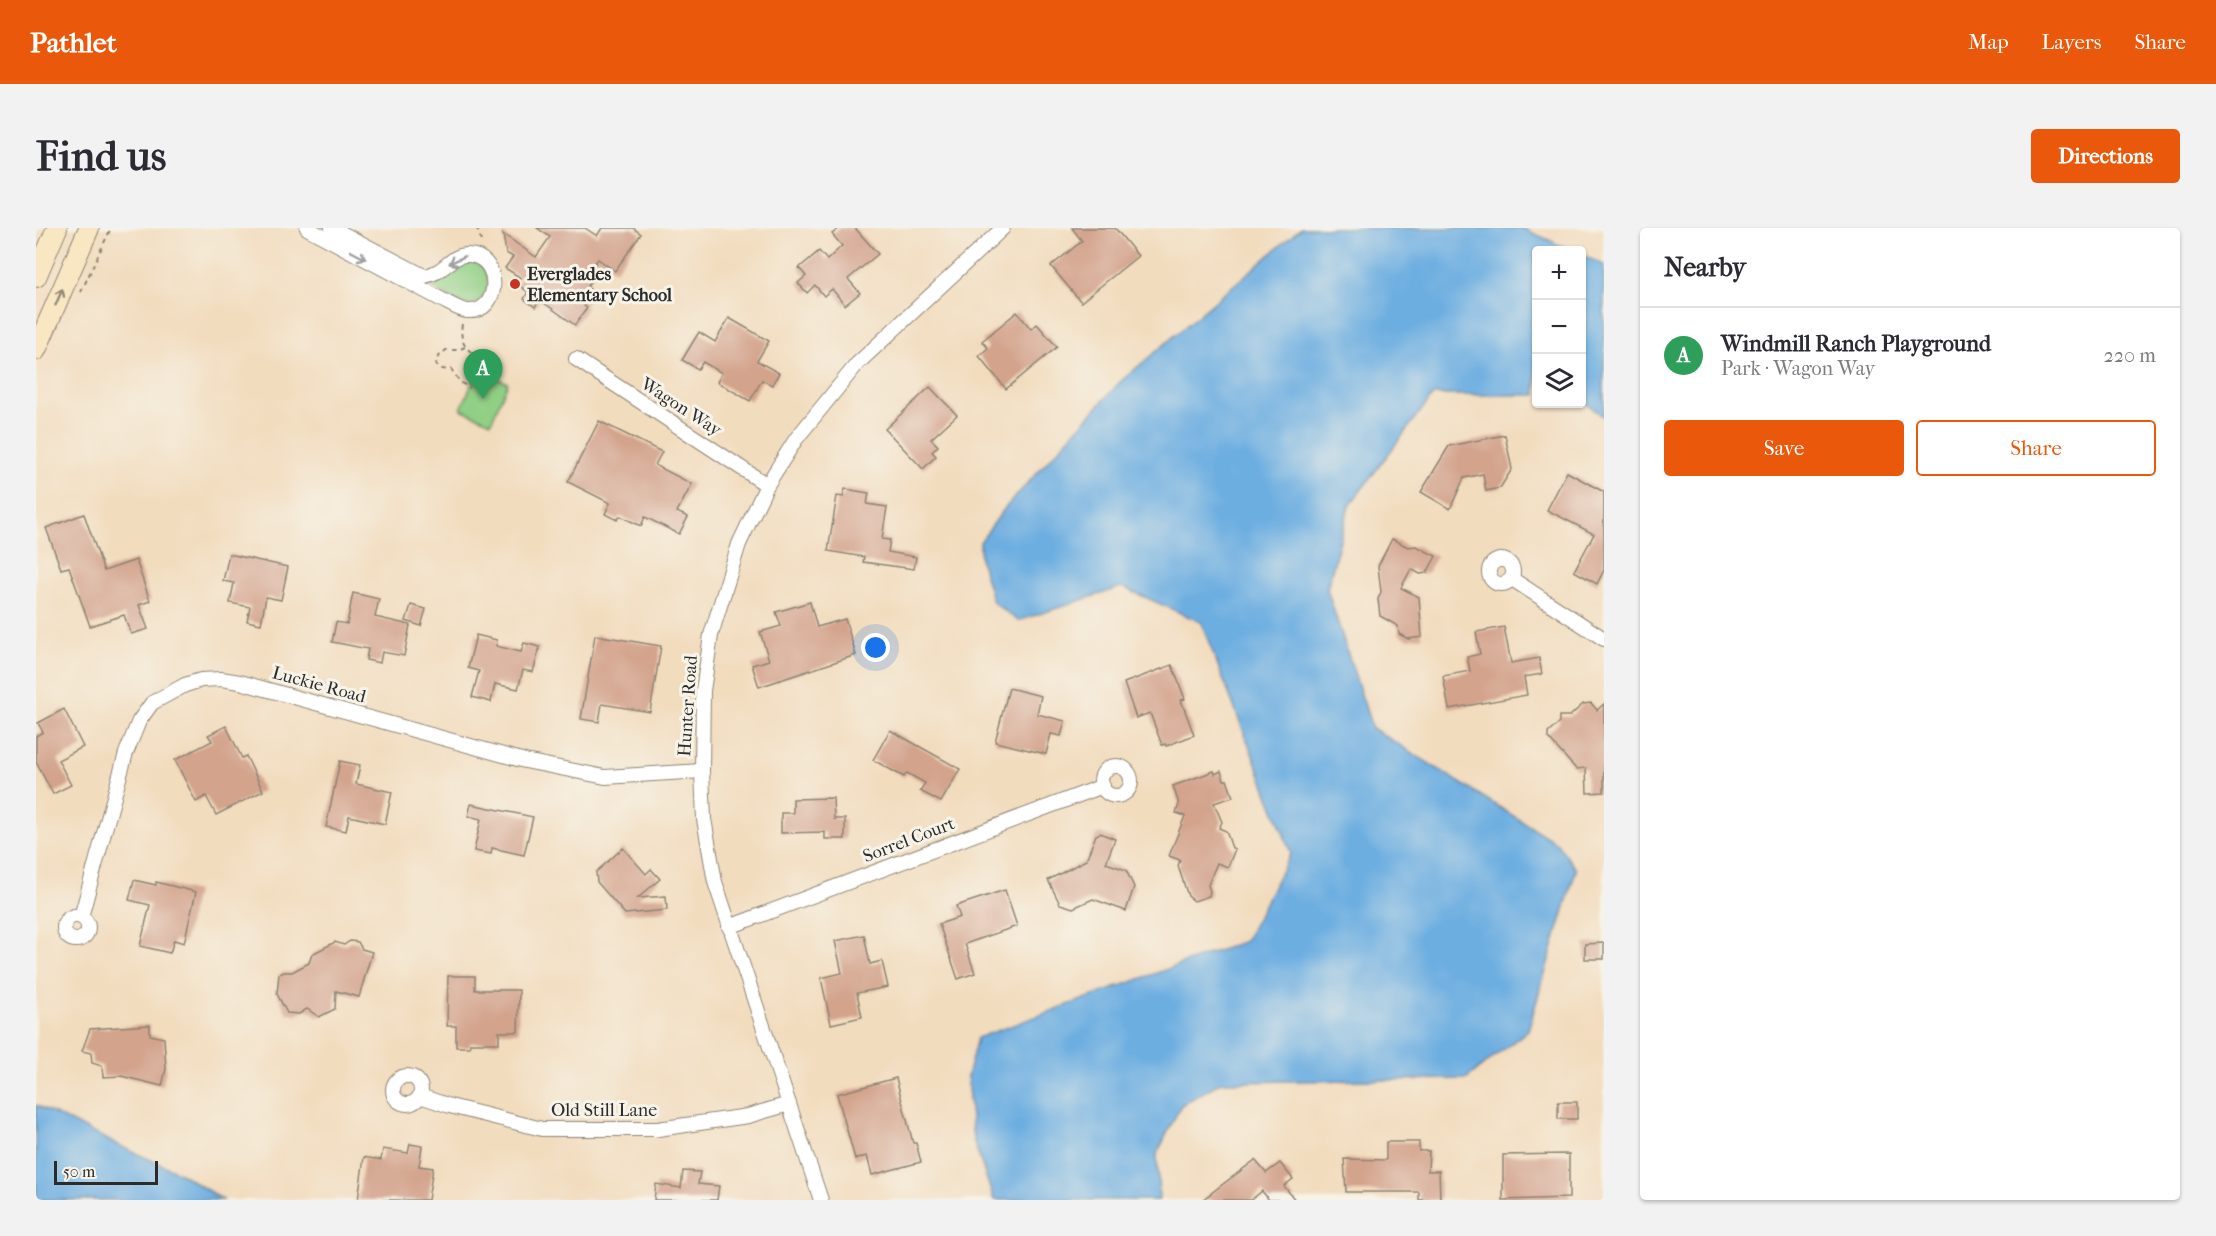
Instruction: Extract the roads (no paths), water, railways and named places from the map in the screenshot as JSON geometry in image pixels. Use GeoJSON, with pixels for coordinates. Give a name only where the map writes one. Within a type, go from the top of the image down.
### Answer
{"type":"FeatureCollection","features":[{"type":"Feature","properties":{"kind":"main road"},"geometry":{"type":"LineString","coordinates":[[36,277],[57,228]]}},
{"type":"Feature","properties":{"kind":"main road"},"geometry":{"type":"LineString","coordinates":[[36,350],[89,228]]}},
{"type":"Feature","properties":{"kind":"street"},"geometry":{"type":"LineString","coordinates":[[307,228],[466,311],[477,310],[491,298],[494,276],[490,268],[475,256],[464,255],[456,258],[436,274],[424,276],[332,228]]}},
{"type":"Feature","properties":{"kind":"street","name":"Hunter Road"},"geometry":{"type":"LineString","coordinates":[[822,1200],[715,882],[706,829],[702,771],[703,692],[711,635],[739,544],[767,485],[796,439],[856,364],[1003,228]]}},
{"type":"Feature","properties":{"kind":"street","name":"Wagon Way"},"geometry":{"type":"LineString","coordinates":[[576,359],[767,485]]}},
{"type":"Feature","properties":{"kind":"street"},"geometry":{"type":"LineString","coordinates":[[1512,579],[1604,639]]}},
{"type":"Feature","properties":{"kind":"street","name":"Luckie Road"},"geometry":{"type":"LineString","coordinates":[[81,916],[126,753],[139,720],[158,699],[201,680],[221,679],[240,682],[525,761],[605,777],[702,771]]}},
{"type":"Feature","properties":{"kind":"street","name":"Sorrel Court"},"geometry":{"type":"LineString","coordinates":[[729,927],[1103,786]]}},
{"type":"Feature","properties":{"kind":"street","name":"Old Still Lane"},"geometry":{"type":"LineString","coordinates":[[420,1096],[450,1106],[542,1129],[658,1129],[748,1116],[789,1104]]}},
{"type":"Feature","properties":{"kind":"water"},"geometry":{"type":"Polygon","coordinates":[[[1301,228],[1522,228],[1562,246],[1532,246],[1532,395],[1433,395],[1349,506],[1327,589],[1372,728],[1557,843],[1576,870],[1528,1030],[1466,1079],[1221,1082],[1181,1105],[1157,1154],[1159,1200],[994,1200],[973,1139],[967,1077],[977,1038],[1245,941],[1291,853],[1201,622],[1122,587],[1018,621],[993,602],[980,559],[980,542],[1005,508],[1120,382],[1301,228]]]}},
{"type":"Feature","properties":{"kind":"water"},"geometry":{"type":"Polygon","coordinates":[[[1586,257],[1604,265],[1604,417],[1586,403],[1586,257]]]}},
{"type":"Feature","properties":{"kind":"water"},"geometry":{"type":"Polygon","coordinates":[[[36,1105],[180,1173],[223,1200],[36,1200],[36,1105]]]}},
{"type":"Feature","properties":{"kind":"place","name":"Everglades Elementary School"},"geometry":{"type":"Point","coordinates":[515,284]}},
{"type":"Feature","properties":{"kind":"place","name":"Windmill Ranch Playground"},"geometry":{"type":"Point","coordinates":[483,399]}}]}
